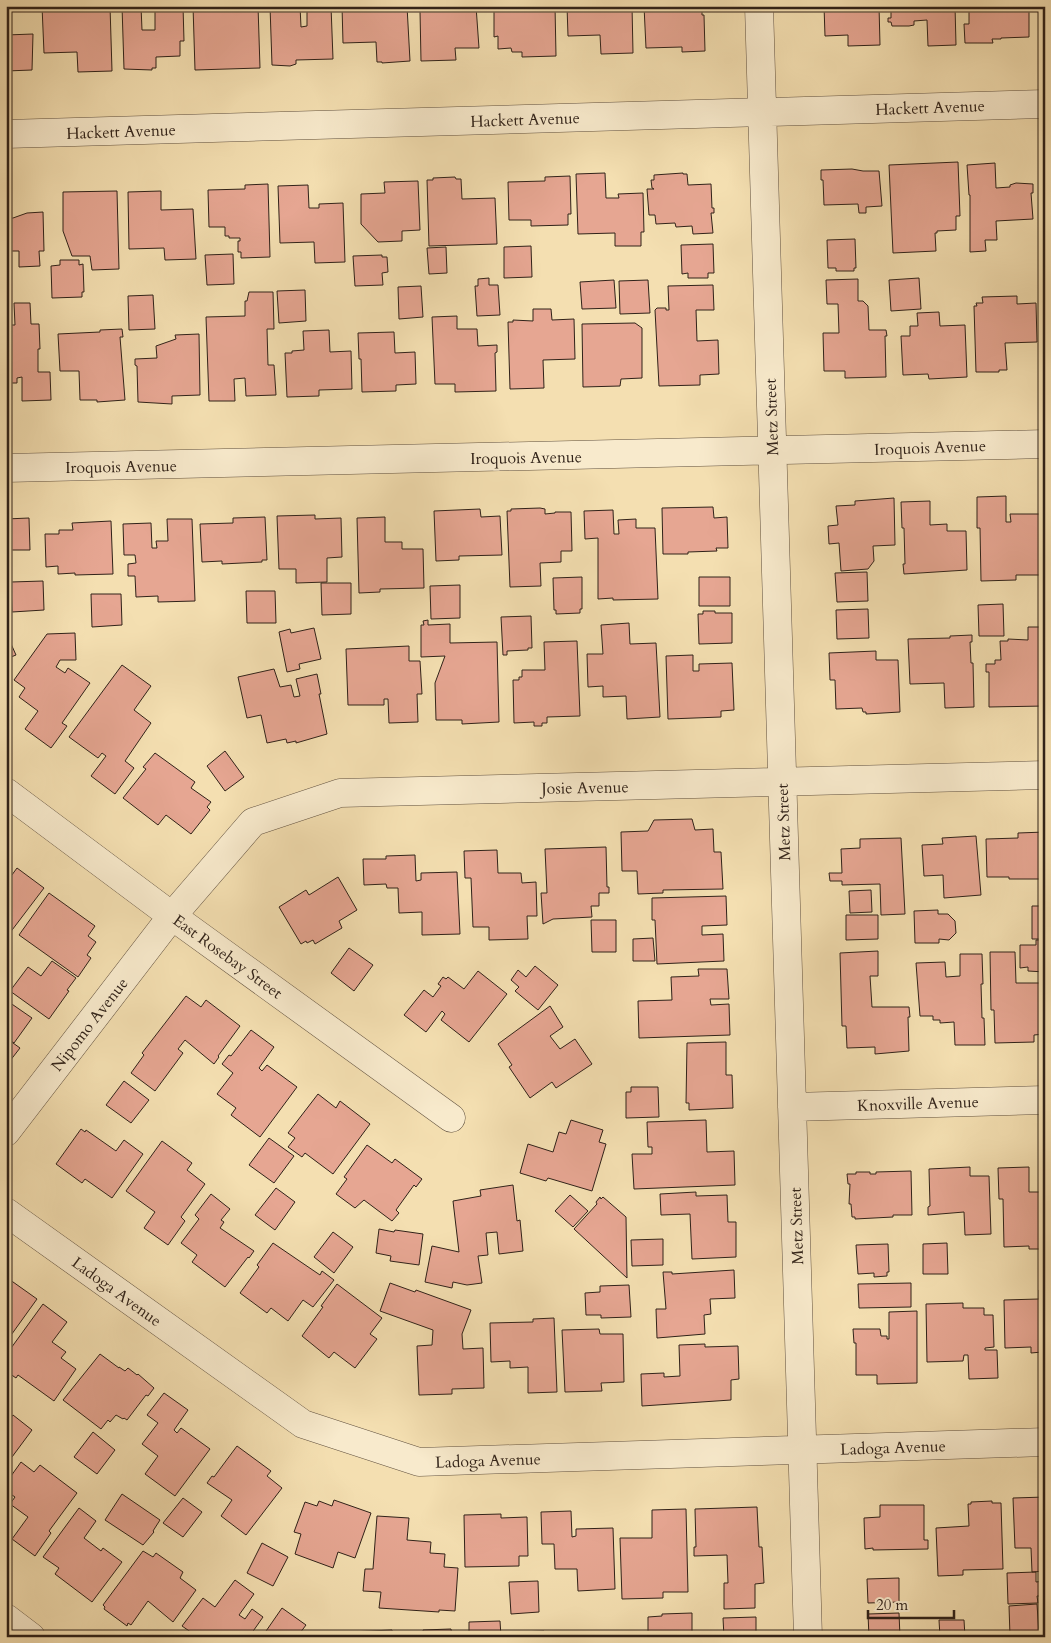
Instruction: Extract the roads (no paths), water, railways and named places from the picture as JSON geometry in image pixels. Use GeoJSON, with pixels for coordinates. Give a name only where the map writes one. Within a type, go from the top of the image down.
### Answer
{"type":"FeatureCollection","features":[{"type":"Feature","properties":{"kind":"street","name":"Metz Street"},"geometry":{"type":"LineString","coordinates":[[759,6],[808,1637]]}},
{"type":"Feature","properties":{"kind":"street","name":"Hackett Avenue"},"geometry":{"type":"LineString","coordinates":[[6,134],[1045,104]]}},
{"type":"Feature","properties":{"kind":"street","name":"Iroquois Avenue"},"geometry":{"type":"LineString","coordinates":[[6,468],[1045,444]]}},
{"type":"Feature","properties":{"kind":"street","name":"Josie Avenue"},"geometry":{"type":"LineString","coordinates":[[172,916],[253,822],[340,794],[1045,776]]}},
{"type":"Feature","properties":{"kind":"street","name":"East Rosebay Street"},"geometry":{"type":"LineString","coordinates":[[6,792],[172,916],[451,1118]]}},
{"type":"Feature","properties":{"kind":"street","name":"Nipomo Avenue"},"geometry":{"type":"LineString","coordinates":[[6,1132],[172,916]]}},
{"type":"Feature","properties":{"kind":"street","name":"Knoxville Avenue"},"geometry":{"type":"LineString","coordinates":[[792,1107],[1045,1100]]}},
{"type":"Feature","properties":{"kind":"street","name":"Ladoga Avenue"},"geometry":{"type":"LineString","coordinates":[[6,1212],[303,1424],[419,1462],[1045,1442]]}},
{"type":"Feature","properties":{"kind":"street"},"geometry":{"type":"LineString","coordinates":[[6,1618],[31,1637]]}}]}
